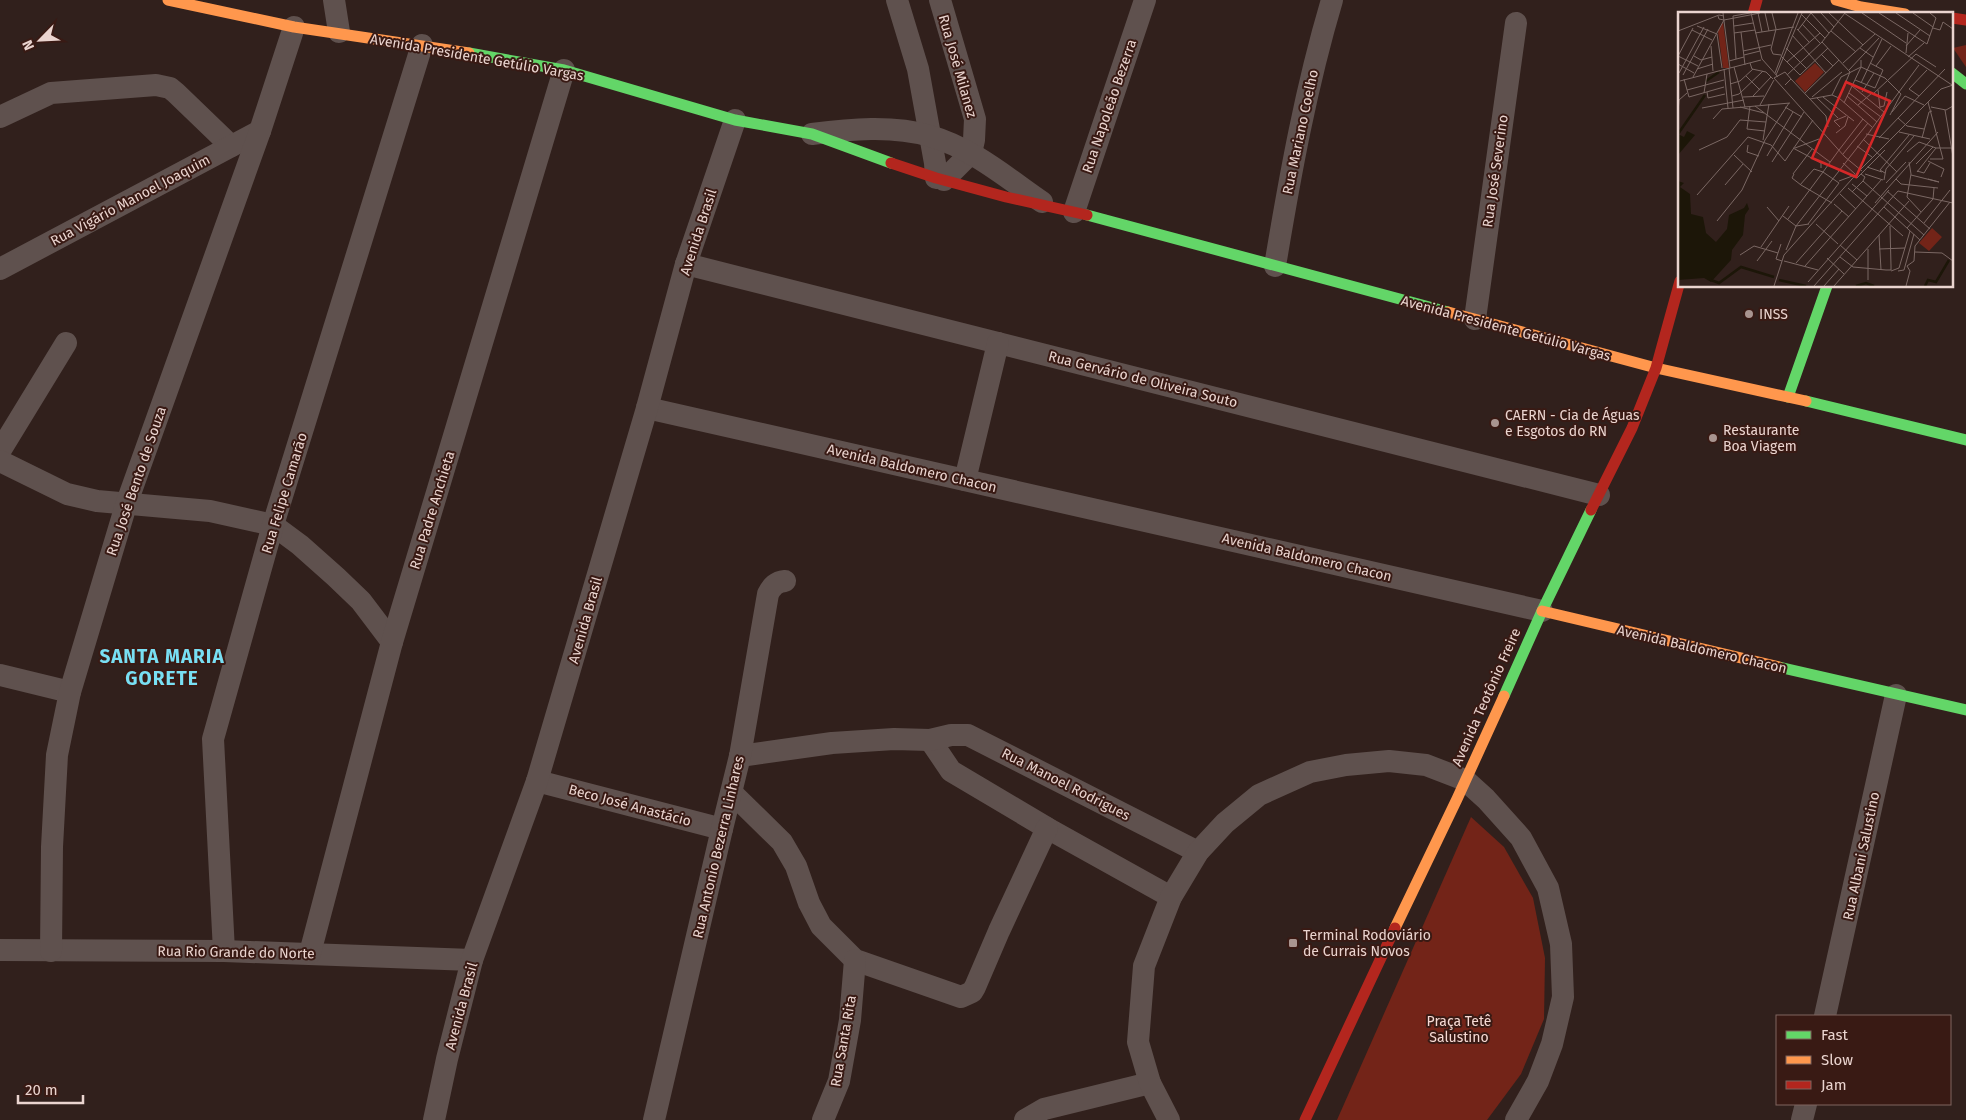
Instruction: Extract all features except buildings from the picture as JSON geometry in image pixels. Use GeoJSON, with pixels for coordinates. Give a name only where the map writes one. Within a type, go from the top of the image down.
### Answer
{"type":"FeatureCollection","features":[{"type":"Feature","properties":{"kind":"main road","name":"Avenida Presidente Getúlio Vargas"},"geometry":{"type":"LineString","coordinates":[[168,0],[294,27],[422,45],[564,70],[735,120],[812,134],[864,154],[940,179],[1074,212],[1656,368],[1788,397],[1966,440]]}},
{"type":"Feature","properties":{"kind":"main road"},"geometry":{"type":"LineString","coordinates":[[1836,0],[1861,7],[1892,12]]}},
{"type":"Feature","properties":{"kind":"main road"},"geometry":{"type":"LineString","coordinates":[[1954,75],[1966,84]]}},
{"type":"Feature","properties":{"kind":"main road","name":"Avenida Teotônio Freire"},"geometry":{"type":"LineString","coordinates":[[1305,1120],[1465,780],[1542,611],[1632,428],[1656,368],[1678,288]]}},
{"type":"Feature","properties":{"kind":"main road"},"geometry":{"type":"LineString","coordinates":[[1788,397],[1826,288]]}},
{"type":"Feature","properties":{"kind":"main road","name":"Avenida Baldomero Chacon"},"geometry":{"type":"LineString","coordinates":[[1542,611],[1966,710]]}},
{"type":"Feature","properties":{"kind":"street"},"geometry":{"type":"LineString","coordinates":[[334,0],[339,32]]}},
{"type":"Feature","properties":{"kind":"street"},"geometry":{"type":"LineString","coordinates":[[897,0],[918,69],[940,179],[971,153]]}},
{"type":"Feature","properties":{"kind":"street","name":"Rua José Milanez"},"geometry":{"type":"LineString","coordinates":[[940,0],[975,119],[971,153]]}},
{"type":"Feature","properties":{"kind":"street","name":"Rua Napoleão Bezerra"},"geometry":{"type":"LineString","coordinates":[[1074,212],[1145,0]]}},
{"type":"Feature","properties":{"kind":"street","name":"Rua Mariano Coelho"},"geometry":{"type":"LineString","coordinates":[[1275,266],[1296,140],[1332,0]]}},
{"type":"Feature","properties":{"kind":"street","name":"Rua José Severino"},"geometry":{"type":"LineString","coordinates":[[1475,319],[1516,23]]}},
{"type":"Feature","properties":{"kind":"street","name":"Rua José Bento de Souza"},"geometry":{"type":"LineString","coordinates":[[51,951],[52,847],[57,755],[70,692],[126,505],[260,130],[294,27]]}},
{"type":"Feature","properties":{"kind":"street","name":"Rua Felipe Camarão"},"geometry":{"type":"LineString","coordinates":[[224,951],[213,739],[273,524],[422,45]]}},
{"type":"Feature","properties":{"kind":"street","name":"Rua Padre Anchieta"},"geometry":{"type":"LineString","coordinates":[[310,953],[392,642],[564,70]]}},
{"type":"Feature","properties":{"kind":"street"},"geometry":{"type":"LineString","coordinates":[[0,117],[51,93],[156,85],[170,88],[231,146]]}},
{"type":"Feature","properties":{"kind":"street","name":"Avenida Brasil"},"geometry":{"type":"LineString","coordinates":[[434,1120],[446,1059],[472,960],[537,781],[647,408],[686,264],[735,120]]}},
{"type":"Feature","properties":{"kind":"street","name":"Avenida Presidente Getúlio Vargas"},"geometry":{"type":"LineString","coordinates":[[812,134],[851,129],[900,130],[931,136],[971,153],[1049,207]]}},
{"type":"Feature","properties":{"kind":"street","name":"Rua Vigário Manoel Joaquim"},"geometry":{"type":"LineString","coordinates":[[0,269],[260,130]]}},
{"type":"Feature","properties":{"kind":"street","name":"Rua Gervário de Oliveira Souto"},"geometry":{"type":"LineString","coordinates":[[686,264],[1599,495]]}},
{"type":"Feature","properties":{"kind":"street"},"geometry":{"type":"LineString","coordinates":[[2,441],[66,343]]}},
{"type":"Feature","properties":{"kind":"street"},"geometry":{"type":"LineString","coordinates":[[965,480],[998,343]]}},
{"type":"Feature","properties":{"kind":"street","name":"Avenida Baldomero Chacon"},"geometry":{"type":"LineString","coordinates":[[647,408],[1542,611]]}},
{"type":"Feature","properties":{"kind":"street"},"geometry":{"type":"LineString","coordinates":[[0,460],[67,494],[96,501],[210,511],[273,524],[300,544],[336,577],[360,601],[392,642]]}},
{"type":"Feature","properties":{"kind":"street","name":"Rua Antonio Bezerra Linhares"},"geometry":{"type":"LineString","coordinates":[[654,1120],[732,793],[768,594],[772,586],[778,582],[785,581]]}},
{"type":"Feature","properties":{"kind":"street"},"geometry":{"type":"LineString","coordinates":[[2,677],[70,692]]}},
{"type":"Feature","properties":{"kind":"street","name":"Rua Albani Salustino"},"geometry":{"type":"LineString","coordinates":[[1825,1015],[1896,695]]}},
{"type":"Feature","properties":{"kind":"street","name":"Rua Manoel Rodrigues"},"geometry":{"type":"LineString","coordinates":[[740,756],[832,743],[894,739],[930,740],[951,735],[968,735],[1198,852]]}},
{"type":"Feature","properties":{"kind":"street"},"geometry":{"type":"LineString","coordinates":[[930,740],[951,771],[1047,828],[1171,897]]}},
{"type":"Feature","properties":{"kind":"street"},"geometry":{"type":"LineString","coordinates":[[1169,1120],[1150,1084],[1138,1042],[1144,966],[1171,897],[1198,852],[1225,823],[1259,796],[1310,772],[1346,765],[1389,761],[1426,765],[1465,780],[1486,799],[1521,838],[1548,888],[1561,944],[1563,997],[1554,1034],[1538,1081],[1516,1120]]}},
{"type":"Feature","properties":{"kind":"street","name":"Beco José Anastácio"},"geometry":{"type":"LineString","coordinates":[[537,781],[722,829]]}},
{"type":"Feature","properties":{"kind":"street"},"geometry":{"type":"LineString","coordinates":[[732,793],[782,842],[796,866],[809,903],[821,926],[855,960],[961,996],[972,992],[1047,828]]}},
{"type":"Feature","properties":{"kind":"street","name":"Rua Rio Grande do Norte"},"geometry":{"type":"LineString","coordinates":[[0,950],[224,951],[472,960]]}},
{"type":"Feature","properties":{"kind":"street","name":"Rua Santa Rita"},"geometry":{"type":"LineString","coordinates":[[823,1120],[839,1081],[850,1020],[855,960]]}},
{"type":"Feature","properties":{"kind":"street"},"geometry":{"type":"LineString","coordinates":[[1025,1120],[1044,1108],[1150,1084]]}},
{"type":"Feature","properties":{"kind":"street"},"geometry":{"type":"LineString","coordinates":[[1802,1120],[1806,1105]]}},
{"type":"Feature","properties":{"kind":"green space"},"geometry":{"type":"Polygon","coordinates":[[[1966,45],[1966,67],[1954,49],[1954,48],[1966,45]]]}},
{"type":"Feature","properties":{"kind":"green space","name":"Praça Tetê Salustino"},"geometry":{"type":"Polygon","coordinates":[[[1471,817],[1504,847],[1533,898],[1545,958],[1544,1019],[1521,1074],[1487,1120],[1337,1120],[1471,817]]]}},
{"type":"Feature","properties":{"kind":"traffic: fast"},"geometry":{"type":"LineString","coordinates":[[469,53],[564,70],[735,120],[812,134],[891,163]]}},
{"type":"Feature","properties":{"kind":"traffic: fast"},"geometry":{"type":"LineString","coordinates":[[1954,75],[1966,84]]}},
{"type":"Feature","properties":{"kind":"traffic: fast"},"geometry":{"type":"LineString","coordinates":[[1087,215],[1448,312]]}},
{"type":"Feature","properties":{"kind":"traffic: fast"},"geometry":{"type":"LineString","coordinates":[[1788,397],[1826,288]]}},
{"type":"Feature","properties":{"kind":"traffic: fast"},"geometry":{"type":"LineString","coordinates":[[1806,401],[1966,440]]}},
{"type":"Feature","properties":{"kind":"traffic: fast"},"geometry":{"type":"LineString","coordinates":[[1504,696],[1542,611],[1591,510]]}},
{"type":"Feature","properties":{"kind":"traffic: fast"},"geometry":{"type":"LineString","coordinates":[[1779,667],[1966,710]]}},
{"type":"Feature","properties":{"kind":"traffic: slow"},"geometry":{"type":"LineString","coordinates":[[168,0],[294,27],[469,53]]}},
{"type":"Feature","properties":{"kind":"traffic: slow"},"geometry":{"type":"LineString","coordinates":[[1836,0],[1861,7],[1892,12]]}},
{"type":"Feature","properties":{"kind":"traffic: slow"},"geometry":{"type":"LineString","coordinates":[[1448,312],[1656,368],[1806,401]]}},
{"type":"Feature","properties":{"kind":"traffic: slow"},"geometry":{"type":"LineString","coordinates":[[1542,611],[1779,667]]}},
{"type":"Feature","properties":{"kind":"traffic: slow"},"geometry":{"type":"LineString","coordinates":[[1395,928],[1504,696]]}},
{"type":"Feature","properties":{"kind":"traffic: jam"},"geometry":{"type":"LineString","coordinates":[[1754,12],[1757,0]]}},
{"type":"Feature","properties":{"kind":"traffic: jam"},"geometry":{"type":"LineString","coordinates":[[1954,18],[1966,20]]}},
{"type":"Feature","properties":{"kind":"traffic: jam"},"geometry":{"type":"LineString","coordinates":[[891,163],[936,178],[1006,197],[1087,215]]}},
{"type":"Feature","properties":{"kind":"traffic: jam"},"geometry":{"type":"LineString","coordinates":[[1591,510],[1632,428],[1656,368],[1678,288]]}},
{"type":"Feature","properties":{"kind":"traffic: jam"},"geometry":{"type":"LineString","coordinates":[[1305,1120],[1395,928]]}},
{"type":"Feature","properties":{"kind":"place","name":"INSS"},"geometry":{"type":"Point","coordinates":[1749,314]}},
{"type":"Feature","properties":{"kind":"place","name":"CAERN - Cia de Águas e Esgotos do RN"},"geometry":{"type":"Point","coordinates":[1495,423]}},
{"type":"Feature","properties":{"kind":"place","name":"Restaurante Boa Viagem"},"geometry":{"type":"Point","coordinates":[1713,438]}},
{"type":"Feature","properties":{"kind":"place","name":"Terminal Rodoviário de Currais Novos"},"geometry":{"type":"Point","coordinates":[1293,943]}},
{"type":"Feature","properties":{"kind":"district","name":"SANTA MARIA GORETE"},"geometry":{"type":"Point","coordinates":[162,667]}}]}
